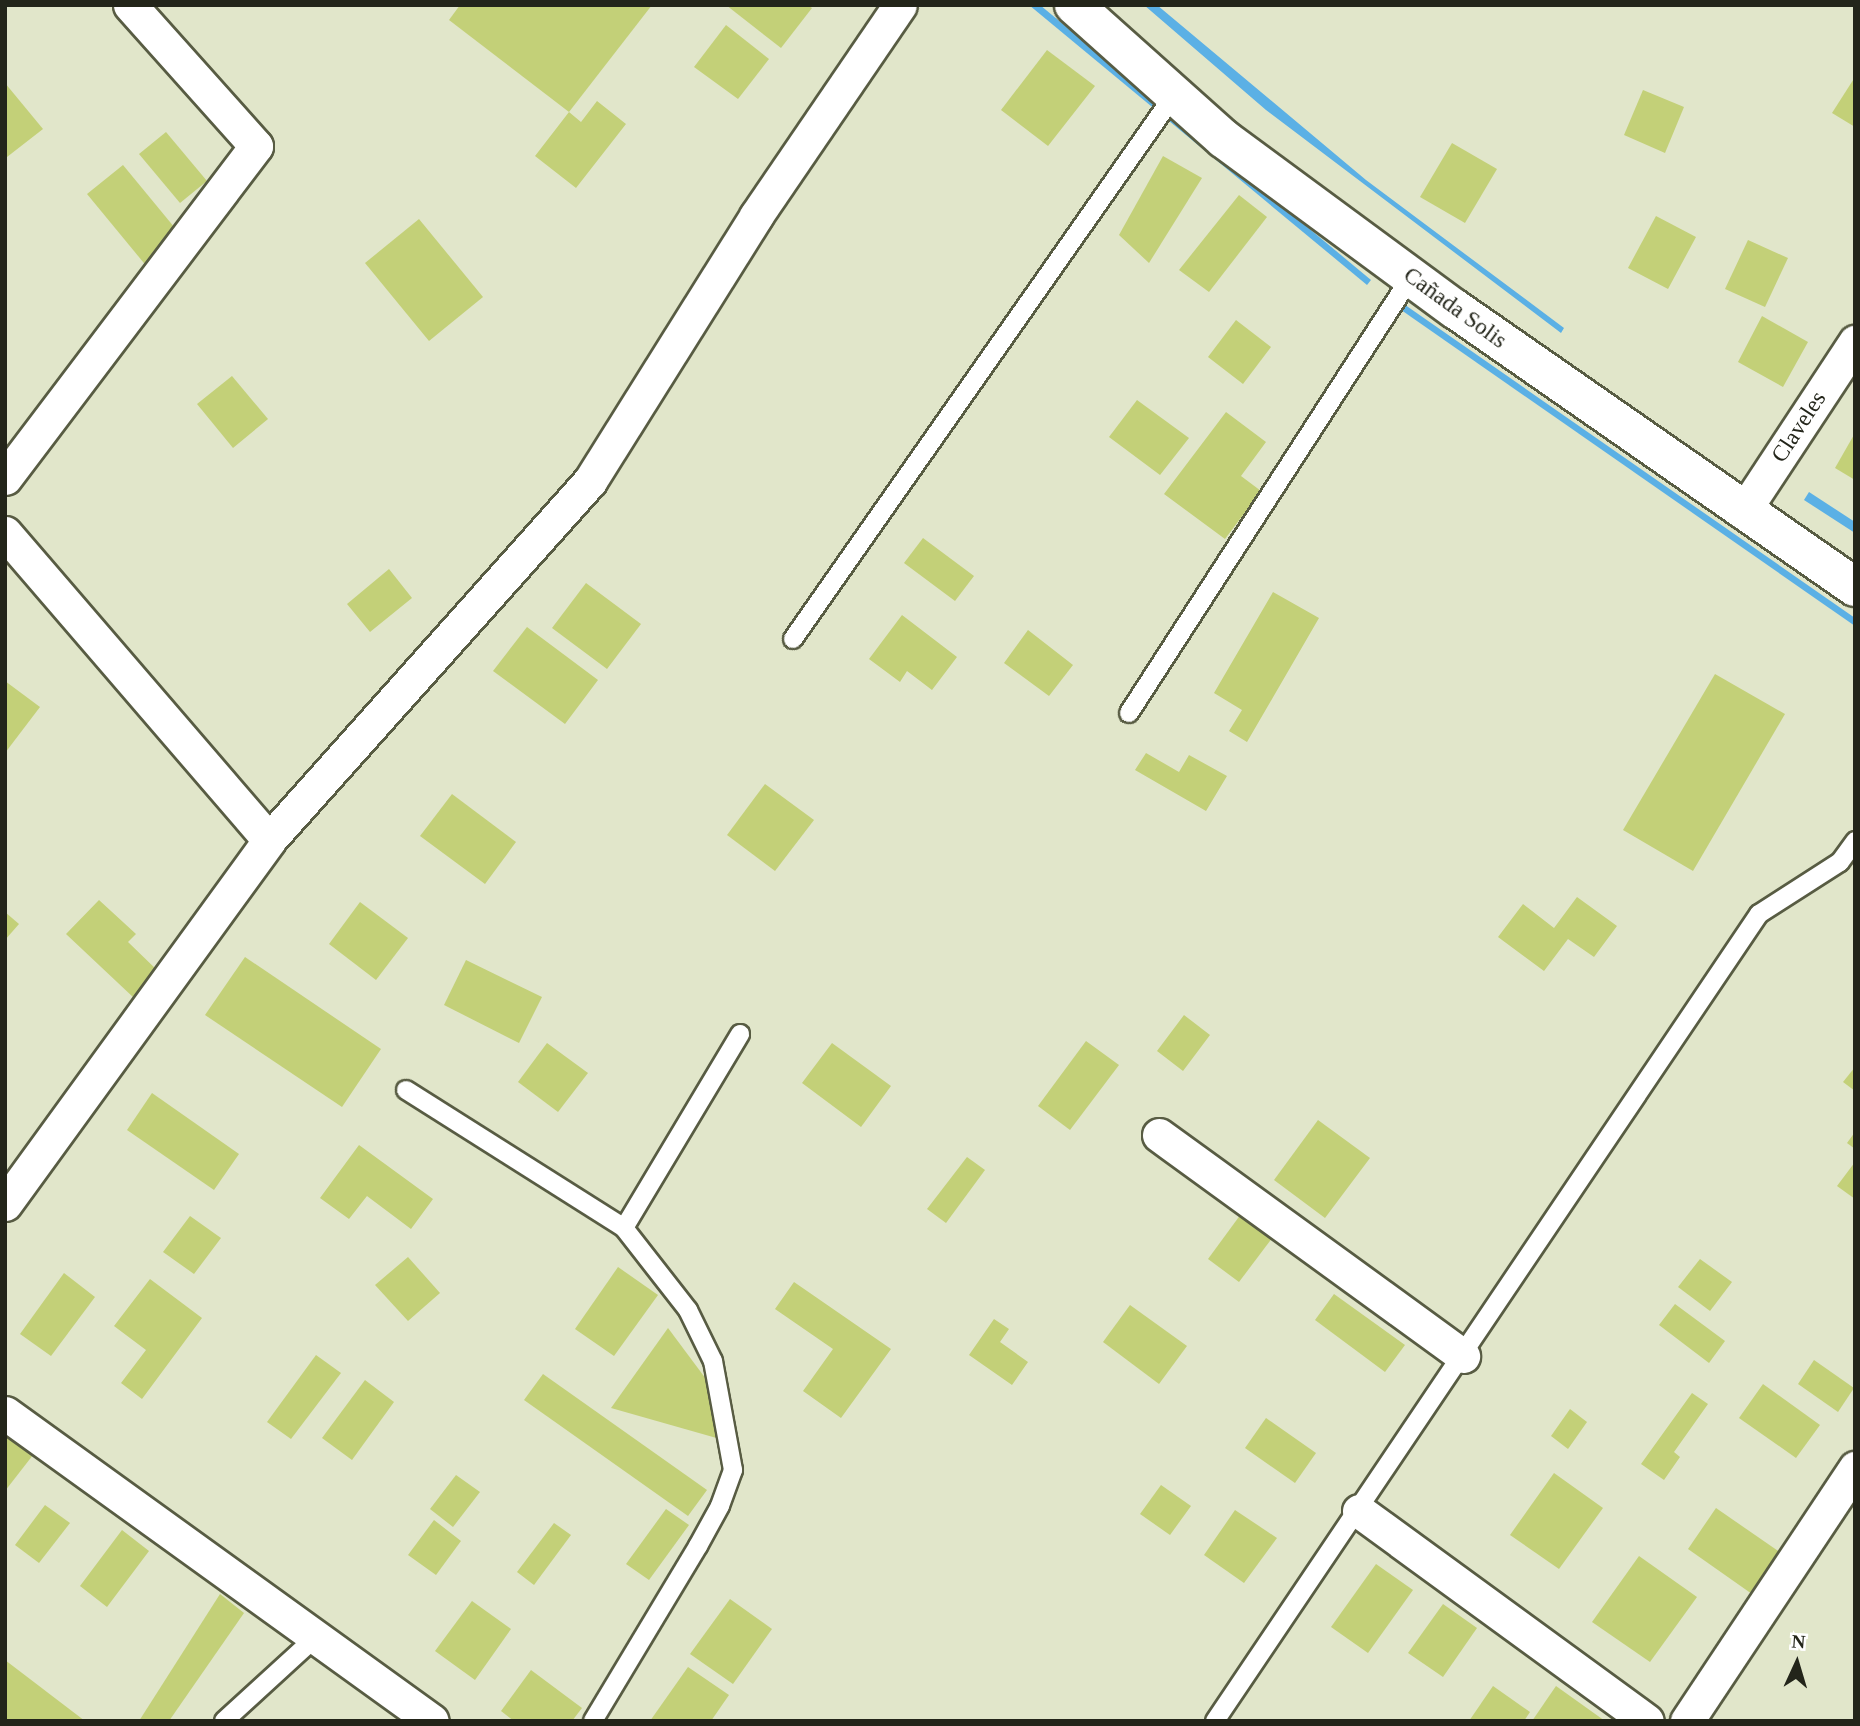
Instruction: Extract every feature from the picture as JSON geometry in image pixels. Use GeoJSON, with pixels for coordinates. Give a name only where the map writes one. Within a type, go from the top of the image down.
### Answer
{"type":"FeatureCollection","features":[{"type":"Feature","properties":{"kind":"street"},"geometry":{"type":"LineString","coordinates":[[5,478],[256,146],[130,5]]}},
{"type":"Feature","properties":{"kind":"street"},"geometry":{"type":"LineString","coordinates":[[5,1205],[270,840],[590,481],[756,216],[900,5]]}},
{"type":"Feature","properties":{"kind":"street","name":"Cañada Solis"},"geometry":{"type":"LineString","coordinates":[[1074,5],[1224,139],[1411,277],[1743,512],[1855,587]]}},
{"type":"Feature","properties":{"kind":"street","name":"Claveles"},"geometry":{"type":"LineString","coordinates":[[1743,512],[1855,342]]}},
{"type":"Feature","properties":{"kind":"street"},"geometry":{"type":"LineString","coordinates":[[5,533],[270,840]]}},
{"type":"Feature","properties":{"kind":"street"},"geometry":{"type":"LineString","coordinates":[[1159,1135],[1463,1356]]}},
{"type":"Feature","properties":{"kind":"street"},"geometry":{"type":"LineString","coordinates":[[5,1413],[432,1721]]}},
{"type":"Feature","properties":{"kind":"street"},"geometry":{"type":"LineString","coordinates":[[1687,1721],[1855,1468]]}},
{"type":"Feature","properties":{"kind":"street"},"geometry":{"type":"LineString","coordinates":[[1359,1511],[1647,1721]]}},
{"type":"Feature","properties":{"kind":"lane"},"geometry":{"type":"LineString","coordinates":[[793,639],[1174,95]]}},
{"type":"Feature","properties":{"kind":"lane"},"geometry":{"type":"LineString","coordinates":[[1129,713],[1411,277]]}},
{"type":"Feature","properties":{"kind":"lane"},"geometry":{"type":"LineString","coordinates":[[1215,1721],[1759,914],[1840,862],[1855,841]]}},
{"type":"Feature","properties":{"kind":"lane"},"geometry":{"type":"LineString","coordinates":[[624,1228],[740,1034]]}},
{"type":"Feature","properties":{"kind":"lane"},"geometry":{"type":"LineString","coordinates":[[406,1090],[624,1228],[688,1310],[713,1361],[733,1470],[704,1536],[593,1721]]}},
{"type":"Feature","properties":{"kind":"lane"},"geometry":{"type":"LineString","coordinates":[[225,1721],[316,1637]]}},
{"type":"Feature","properties":{"kind":"water"},"geometry":{"type":"Polygon","coordinates":[[[1029,5],[1040,5],[1371,280],[1367,285],[1029,5]]]}},
{"type":"Feature","properties":{"kind":"water"},"geometry":{"type":"Polygon","coordinates":[[[1144,5],[1157,5],[1366,180],[1564,328],[1561,333],[1266,110],[1144,5]]]}},
{"type":"Feature","properties":{"kind":"water"},"geometry":{"type":"Polygon","coordinates":[[[1398,300],[1855,618],[1855,626],[1394,305],[1398,300]]]}},
{"type":"Feature","properties":{"kind":"water"},"geometry":{"type":"Polygon","coordinates":[[[1809,492],[1855,522],[1855,533],[1804,500],[1809,492]]]}},
{"type":"Feature","properties":{"kind":"building"},"geometry":{"type":"Polygon","coordinates":[[[460,5],[652,5],[569,112],[449,20],[460,5]]]}},
{"type":"Feature","properties":{"kind":"building"},"geometry":{"type":"Polygon","coordinates":[[[726,5],[807,5],[812,8],[781,48],[726,5]]]}},
{"type":"Feature","properties":{"kind":"building"},"geometry":{"type":"Polygon","coordinates":[[[726,25],[769,59],[738,99],[694,67],[726,25]]]}},
{"type":"Feature","properties":{"kind":"building"},"geometry":{"type":"Polygon","coordinates":[[[1047,50],[1095,86],[1048,146],[1001,110],[1047,50]]]}},
{"type":"Feature","properties":{"kind":"building"},"geometry":{"type":"Polygon","coordinates":[[[1855,77],[1855,127],[1832,113],[1855,77]]]}},
{"type":"Feature","properties":{"kind":"building"},"geometry":{"type":"Polygon","coordinates":[[[5,83],[43,129],[7,157],[5,155],[5,83]]]}},
{"type":"Feature","properties":{"kind":"building"},"geometry":{"type":"Polygon","coordinates":[[[1643,90],[1684,107],[1665,153],[1624,135],[1643,90]]]}},
{"type":"Feature","properties":{"kind":"building"},"geometry":{"type":"Polygon","coordinates":[[[597,101],[626,124],[576,188],[535,156],[569,112],[581,122],[597,101]]]}},
{"type":"Feature","properties":{"kind":"building"},"geometry":{"type":"Polygon","coordinates":[[[166,132],[207,181],[180,203],[139,154],[166,132]]]}},
{"type":"Feature","properties":{"kind":"building"},"geometry":{"type":"Polygon","coordinates":[[[1452,143],[1497,169],[1465,223],[1420,197],[1452,143]]]}},
{"type":"Feature","properties":{"kind":"building"},"geometry":{"type":"Polygon","coordinates":[[[1163,156],[1202,178],[1149,263],[1119,235],[1163,156]]]}},
{"type":"Feature","properties":{"kind":"building"},"geometry":{"type":"Polygon","coordinates":[[[123,165],[184,239],[148,268],[87,194],[123,165]]]}},
{"type":"Feature","properties":{"kind":"building"},"geometry":{"type":"Polygon","coordinates":[[[1239,195],[1267,217],[1209,292],[1179,270],[1239,195]]]}},
{"type":"Feature","properties":{"kind":"building"},"geometry":{"type":"Polygon","coordinates":[[[1656,216],[1696,237],[1668,289],[1628,268],[1656,216]]]}},
{"type":"Feature","properties":{"kind":"building"},"geometry":{"type":"Polygon","coordinates":[[[419,219],[483,297],[429,341],[365,263],[419,219]]]}},
{"type":"Feature","properties":{"kind":"building"},"geometry":{"type":"Polygon","coordinates":[[[1748,240],[1788,258],[1765,307],[1725,289],[1748,240]]]}},
{"type":"Feature","properties":{"kind":"building"},"geometry":{"type":"Polygon","coordinates":[[[1762,316],[1808,342],[1783,387],[1738,362],[1762,316]]]}},
{"type":"Feature","properties":{"kind":"building"},"geometry":{"type":"Polygon","coordinates":[[[1236,320],[1271,347],[1243,384],[1208,357],[1236,320]]]}},
{"type":"Feature","properties":{"kind":"building"},"geometry":{"type":"Polygon","coordinates":[[[232,376],[268,419],[233,448],[197,404],[232,376]]]}},
{"type":"Feature","properties":{"kind":"building"},"geometry":{"type":"Polygon","coordinates":[[[1137,400],[1189,438],[1160,475],[1109,437],[1137,400]]]}},
{"type":"Feature","properties":{"kind":"building"},"geometry":{"type":"Polygon","coordinates":[[[1226,412],[1266,442],[1241,476],[1261,491],[1225,539],[1164,494],[1226,412]]]}},
{"type":"Feature","properties":{"kind":"building"},"geometry":{"type":"Polygon","coordinates":[[[1855,433],[1855,480],[1835,468],[1855,433]]]}},
{"type":"Feature","properties":{"kind":"building"},"geometry":{"type":"Polygon","coordinates":[[[923,538],[974,576],[955,601],[904,563],[923,538]]]}},
{"type":"Feature","properties":{"kind":"building"},"geometry":{"type":"Polygon","coordinates":[[[389,569],[412,598],[370,632],[347,604],[389,569]]]}},
{"type":"Feature","properties":{"kind":"building"},"geometry":{"type":"Polygon","coordinates":[[[586,583],[641,624],[607,669],[552,628],[586,583]]]}},
{"type":"Feature","properties":{"kind":"building"},"geometry":{"type":"Polygon","coordinates":[[[1273,592],[1319,618],[1247,742],[1229,731],[1242,710],[1214,693],[1273,592]]]}},
{"type":"Feature","properties":{"kind":"building"},"geometry":{"type":"Polygon","coordinates":[[[902,615],[957,657],[932,690],[907,671],[900,682],[869,659],[902,615]]]}},
{"type":"Feature","properties":{"kind":"building"},"geometry":{"type":"Polygon","coordinates":[[[527,627],[598,680],[565,724],[493,671],[527,627]]]}},
{"type":"Feature","properties":{"kind":"building"},"geometry":{"type":"Polygon","coordinates":[[[1028,630],[1073,665],[1049,696],[1004,663],[1028,630]]]}},
{"type":"Feature","properties":{"kind":"building"},"geometry":{"type":"Polygon","coordinates":[[[1715,674],[1785,714],[1693,871],[1623,830],[1715,674]]]}},
{"type":"Feature","properties":{"kind":"building"},"geometry":{"type":"Polygon","coordinates":[[[5,681],[40,707],[5,753],[5,681]]]}},
{"type":"Feature","properties":{"kind":"building"},"geometry":{"type":"Polygon","coordinates":[[[1146,753],[1179,772],[1189,755],[1227,776],[1206,811],[1135,770],[1146,753]]]}},
{"type":"Feature","properties":{"kind":"building"},"geometry":{"type":"Polygon","coordinates":[[[765,784],[814,820],[775,871],[727,835],[765,784]]]}},
{"type":"Feature","properties":{"kind":"building"},"geometry":{"type":"Polygon","coordinates":[[[452,794],[516,842],[485,884],[420,836],[452,794]]]}},
{"type":"Feature","properties":{"kind":"building"},"geometry":{"type":"Polygon","coordinates":[[[1577,897],[1617,926],[1594,957],[1568,939],[1544,971],[1498,937],[1523,904],[1554,928],[1577,897]]]}},
{"type":"Feature","properties":{"kind":"building"},"geometry":{"type":"Polygon","coordinates":[[[99,900],[136,934],[128,942],[159,972],[134,998],[66,934],[99,900]]]}},
{"type":"Feature","properties":{"kind":"building"},"geometry":{"type":"Polygon","coordinates":[[[360,902],[408,938],[376,980],[329,944],[360,902]]]}},
{"type":"Feature","properties":{"kind":"building"},"geometry":{"type":"Polygon","coordinates":[[[5,912],[19,924],[5,940],[5,912]]]}},
{"type":"Feature","properties":{"kind":"building"},"geometry":{"type":"Polygon","coordinates":[[[245,957],[381,1049],[342,1107],[205,1015],[245,957]]]}},
{"type":"Feature","properties":{"kind":"building"},"geometry":{"type":"Polygon","coordinates":[[[466,960],[542,997],[519,1043],[444,1005],[466,960]]]}},
{"type":"Feature","properties":{"kind":"building"},"geometry":{"type":"Polygon","coordinates":[[[1184,1015],[1210,1035],[1183,1071],[1157,1051],[1184,1015]]]}},
{"type":"Feature","properties":{"kind":"building"},"geometry":{"type":"Polygon","coordinates":[[[1086,1041],[1119,1065],[1070,1130],[1038,1106],[1086,1041]]]}},
{"type":"Feature","properties":{"kind":"building"},"geometry":{"type":"Polygon","coordinates":[[[547,1043],[588,1073],[558,1112],[518,1082],[547,1043]]]}},
{"type":"Feature","properties":{"kind":"building"},"geometry":{"type":"Polygon","coordinates":[[[832,1043],[891,1086],[861,1127],[802,1083],[832,1043]]]}},
{"type":"Feature","properties":{"kind":"building"},"geometry":{"type":"Polygon","coordinates":[[[1855,1067],[1855,1091],[1843,1082],[1855,1067]]]}},
{"type":"Feature","properties":{"kind":"building"},"geometry":{"type":"Polygon","coordinates":[[[152,1093],[239,1154],[214,1190],[127,1130],[152,1093]]]}},
{"type":"Feature","properties":{"kind":"building"},"geometry":{"type":"Polygon","coordinates":[[[1318,1120],[1370,1158],[1325,1218],[1274,1180],[1318,1120]]]}},
{"type":"Feature","properties":{"kind":"building"},"geometry":{"type":"Polygon","coordinates":[[[1855,1132],[1855,1149],[1847,1143],[1855,1132]]]}},
{"type":"Feature","properties":{"kind":"building"},"geometry":{"type":"Polygon","coordinates":[[[359,1145],[433,1199],[411,1229],[367,1196],[349,1219],[320,1198],[359,1145]]]}},
{"type":"Feature","properties":{"kind":"building"},"geometry":{"type":"Polygon","coordinates":[[[967,1157],[985,1170],[946,1223],[927,1209],[967,1157]]]}},
{"type":"Feature","properties":{"kind":"building"},"geometry":{"type":"Polygon","coordinates":[[[1855,1162],[1855,1199],[1837,1186],[1855,1162]]]}},
{"type":"Feature","properties":{"kind":"building"},"geometry":{"type":"Polygon","coordinates":[[[1241,1214],[1273,1237],[1239,1282],[1208,1259],[1241,1214]]]}},
{"type":"Feature","properties":{"kind":"building"},"geometry":{"type":"Polygon","coordinates":[[[190,1216],[221,1238],[194,1274],[163,1252],[190,1216]]]}},
{"type":"Feature","properties":{"kind":"building"},"geometry":{"type":"Polygon","coordinates":[[[408,1257],[440,1293],[408,1321],[375,1285],[408,1257]]]}},
{"type":"Feature","properties":{"kind":"building"},"geometry":{"type":"Polygon","coordinates":[[[1700,1259],[1732,1282],[1710,1311],[1678,1287],[1700,1259]]]}},
{"type":"Feature","properties":{"kind":"building"},"geometry":{"type":"Polygon","coordinates":[[[618,1267],[658,1295],[614,1356],[575,1329],[618,1267]]]}},
{"type":"Feature","properties":{"kind":"building"},"geometry":{"type":"Polygon","coordinates":[[[64,1273],[95,1297],[51,1356],[20,1334],[64,1273]]]}},
{"type":"Feature","properties":{"kind":"building"},"geometry":{"type":"Polygon","coordinates":[[[150,1279],[202,1318],[142,1399],[121,1383],[146,1350],[114,1326],[150,1279]]]}},
{"type":"Feature","properties":{"kind":"building"},"geometry":{"type":"Polygon","coordinates":[[[794,1282],[891,1349],[841,1418],[803,1391],[833,1349],[775,1309],[794,1282]]]}},
{"type":"Feature","properties":{"kind":"building"},"geometry":{"type":"Polygon","coordinates":[[[1334,1294],[1405,1345],[1385,1372],[1315,1320],[1334,1294]]]}},
{"type":"Feature","properties":{"kind":"building"},"geometry":{"type":"Polygon","coordinates":[[[1675,1304],[1725,1341],[1709,1363],[1659,1325],[1675,1304]]]}},
{"type":"Feature","properties":{"kind":"building"},"geometry":{"type":"Polygon","coordinates":[[[1130,1305],[1187,1346],[1159,1384],[1103,1342],[1130,1305]]]}},
{"type":"Feature","properties":{"kind":"building"},"geometry":{"type":"Polygon","coordinates":[[[994,1319],[1009,1329],[1000,1342],[1028,1362],[1012,1385],[969,1355],[994,1319]]]}},
{"type":"Feature","properties":{"kind":"building"},"geometry":{"type":"Polygon","coordinates":[[[668,1328],[706,1379],[720,1439],[611,1408],[668,1328]]]}},
{"type":"Feature","properties":{"kind":"building"},"geometry":{"type":"Polygon","coordinates":[[[316,1355],[341,1373],[291,1439],[267,1422],[316,1355]]]}},
{"type":"Feature","properties":{"kind":"building"},"geometry":{"type":"Polygon","coordinates":[[[1814,1360],[1854,1388],[1838,1412],[1798,1384],[1814,1360]]]}},
{"type":"Feature","properties":{"kind":"building"},"geometry":{"type":"Polygon","coordinates":[[[543,1374],[707,1490],[688,1516],[524,1400],[543,1374]]]}},
{"type":"Feature","properties":{"kind":"building"},"geometry":{"type":"Polygon","coordinates":[[[365,1380],[394,1402],[352,1460],[322,1438],[365,1380]]]}},
{"type":"Feature","properties":{"kind":"building"},"geometry":{"type":"Polygon","coordinates":[[[1763,1384],[1820,1425],[1796,1458],[1739,1418],[1763,1384]]]}},
{"type":"Feature","properties":{"kind":"building"},"geometry":{"type":"Polygon","coordinates":[[[1692,1393],[1708,1404],[1674,1452],[1680,1457],[1664,1480],[1641,1464],[1692,1393]]]}},
{"type":"Feature","properties":{"kind":"building"},"geometry":{"type":"Polygon","coordinates":[[[1570,1409],[1587,1422],[1568,1449],[1551,1436],[1570,1409]]]}},
{"type":"Feature","properties":{"kind":"building"},"geometry":{"type":"Polygon","coordinates":[[[1266,1418],[1316,1453],[1295,1483],[1245,1448],[1266,1418]]]}},
{"type":"Feature","properties":{"kind":"building"},"geometry":{"type":"Polygon","coordinates":[[[5,1434],[33,1455],[5,1491],[5,1434]]]}},
{"type":"Feature","properties":{"kind":"building"},"geometry":{"type":"Polygon","coordinates":[[[1554,1473],[1603,1508],[1559,1569],[1510,1535],[1554,1473]]]}},
{"type":"Feature","properties":{"kind":"building"},"geometry":{"type":"Polygon","coordinates":[[[456,1475],[480,1492],[453,1527],[430,1509],[456,1475]]]}},
{"type":"Feature","properties":{"kind":"building"},"geometry":{"type":"Polygon","coordinates":[[[1161,1485],[1191,1506],[1170,1535],[1140,1514],[1161,1485]]]}},
{"type":"Feature","properties":{"kind":"building"},"geometry":{"type":"Polygon","coordinates":[[[45,1505],[70,1523],[39,1563],[15,1545],[45,1505]]]}},
{"type":"Feature","properties":{"kind":"building"},"geometry":{"type":"Polygon","coordinates":[[[1716,1508],[1781,1553],[1752,1594],[1688,1549],[1716,1508]]]}},
{"type":"Feature","properties":{"kind":"building"},"geometry":{"type":"Polygon","coordinates":[[[666,1509],[689,1525],[649,1580],[626,1564],[666,1509]]]}},
{"type":"Feature","properties":{"kind":"building"},"geometry":{"type":"Polygon","coordinates":[[[1235,1510],[1277,1538],[1244,1583],[1204,1555],[1235,1510]]]}},
{"type":"Feature","properties":{"kind":"building"},"geometry":{"type":"Polygon","coordinates":[[[434,1520],[461,1541],[436,1575],[408,1555],[434,1520]]]}},
{"type":"Feature","properties":{"kind":"building"},"geometry":{"type":"Polygon","coordinates":[[[554,1523],[571,1535],[534,1585],[517,1572],[554,1523]]]}},
{"type":"Feature","properties":{"kind":"building"},"geometry":{"type":"Polygon","coordinates":[[[122,1530],[149,1551],[107,1607],[80,1586],[122,1530]]]}},
{"type":"Feature","properties":{"kind":"building"},"geometry":{"type":"Polygon","coordinates":[[[1639,1556],[1697,1597],[1650,1662],[1592,1622],[1639,1556]]]}},
{"type":"Feature","properties":{"kind":"building"},"geometry":{"type":"Polygon","coordinates":[[[1376,1564],[1413,1590],[1368,1653],[1331,1627],[1376,1564]]]}},
{"type":"Feature","properties":{"kind":"building"},"geometry":{"type":"Polygon","coordinates":[[[220,1594],[244,1613],[169,1721],[139,1721],[220,1594]]]}},
{"type":"Feature","properties":{"kind":"building"},"geometry":{"type":"Polygon","coordinates":[[[730,1599],[772,1629],[733,1684],[690,1654],[730,1599]]]}},
{"type":"Feature","properties":{"kind":"building"},"geometry":{"type":"Polygon","coordinates":[[[472,1601],[511,1629],[475,1680],[435,1651],[472,1601]]]}},
{"type":"Feature","properties":{"kind":"building"},"geometry":{"type":"Polygon","coordinates":[[[1443,1604],[1477,1628],[1443,1677],[1408,1653],[1443,1604]]]}},
{"type":"Feature","properties":{"kind":"building"},"geometry":{"type":"Polygon","coordinates":[[[5,1660],[85,1721],[5,1721],[5,1660]]]}},
{"type":"Feature","properties":{"kind":"building"},"geometry":{"type":"Polygon","coordinates":[[[688,1667],[729,1695],[711,1721],[650,1721],[688,1667]]]}},
{"type":"Feature","properties":{"kind":"building"},"geometry":{"type":"Polygon","coordinates":[[[531,1670],[582,1708],[572,1721],[514,1721],[501,1711],[531,1670]]]}},
{"type":"Feature","properties":{"kind":"building"},"geometry":{"type":"Polygon","coordinates":[[[1493,1686],[1530,1712],[1524,1721],[1469,1721],[1493,1686]]]}},
{"type":"Feature","properties":{"kind":"building"},"geometry":{"type":"Polygon","coordinates":[[[1556,1686],[1605,1721],[1532,1721],[1556,1686]]]}}]}
